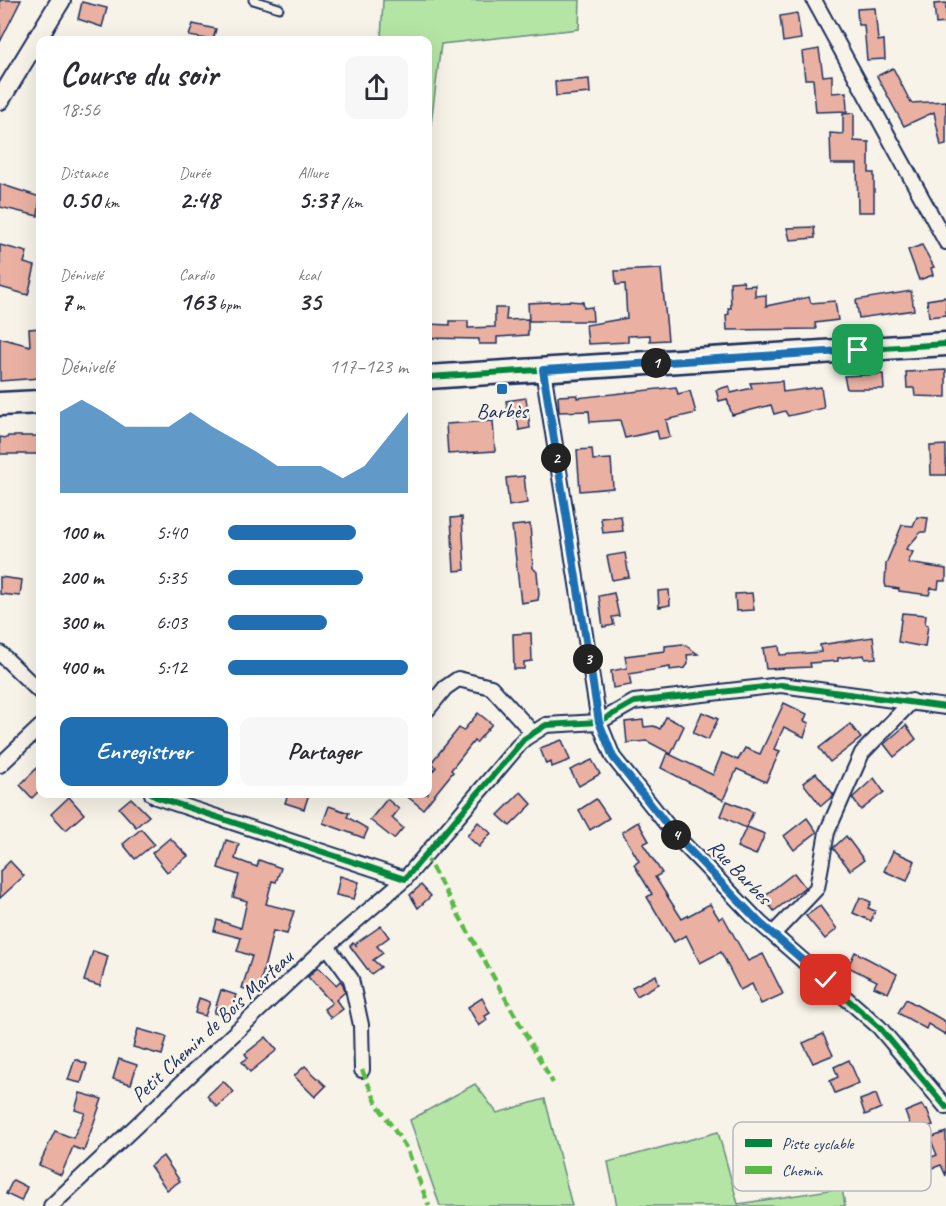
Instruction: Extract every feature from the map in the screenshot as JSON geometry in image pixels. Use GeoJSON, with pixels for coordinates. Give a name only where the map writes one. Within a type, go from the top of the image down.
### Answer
{"type":"FeatureCollection","features":[{"type":"Feature","properties":{"kind":"main road"},"geometry":{"type":"LineString","coordinates":[[432,377],[946,344]]}},
{"type":"Feature","properties":{"kind":"main road"},"geometry":{"type":"LineString","coordinates":[[0,404],[36,402]]}},
{"type":"Feature","properties":{"kind":"street"},"geometry":{"type":"LineString","coordinates":[[39,36],[61,0]]}},
{"type":"Feature","properties":{"kind":"street"},"geometry":{"type":"LineString","coordinates":[[814,0],[946,242]]}},
{"type":"Feature","properties":{"kind":"street"},"geometry":{"type":"LineString","coordinates":[[0,100],[36,41]]}},
{"type":"Feature","properties":{"kind":"street"},"geometry":{"type":"LineString","coordinates":[[932,214],[946,209]]}},
{"type":"Feature","properties":{"kind":"street","name":"Rue Barbes"},"geometry":{"type":"LineString","coordinates":[[543,370],[599,722],[613,757],[675,835],[760,923],[879,1027],[946,1107]]}},
{"type":"Feature","properties":{"kind":"street"},"geometry":{"type":"LineString","coordinates":[[0,653],[36,688]]}},
{"type":"Feature","properties":{"kind":"street"},"geometry":{"type":"LineString","coordinates":[[432,704],[445,688],[458,679],[491,687],[532,732],[546,725],[599,722],[634,702],[781,685],[946,707]]}},
{"type":"Feature","properties":{"kind":"street"},"geometry":{"type":"LineString","coordinates":[[774,933],[817,888],[827,832],[862,753],[912,701]]}},
{"type":"Feature","properties":{"kind":"street"},"geometry":{"type":"LineString","coordinates":[[0,765],[36,731]]}},
{"type":"Feature","properties":{"kind":"street","name":"Petit Chemin de Bois Marteau"},"geometry":{"type":"LineString","coordinates":[[51,1206],[327,946],[405,879],[532,732]]}},
{"type":"Feature","properties":{"kind":"street"},"geometry":{"type":"LineString","coordinates":[[159,798],[405,879]]}},
{"type":"Feature","properties":{"kind":"street"},"geometry":{"type":"LineString","coordinates":[[327,946],[351,979],[361,1025],[362,1070]]}},
{"type":"Feature","properties":{"kind":"lane"},"geometry":{"type":"LineString","coordinates":[[253,0],[279,8]]}},
{"type":"Feature","properties":{"kind":"green space"},"geometry":{"type":"Polygon","coordinates":[[[383,0],[580,0],[579,29],[441,44],[432,116],[432,36],[381,36],[383,0]]]}},
{"type":"Feature","properties":{"kind":"green space"},"geometry":{"type":"Polygon","coordinates":[[[475,1084],[497,1113],[545,1099],[572,1206],[440,1206],[410,1120],[475,1084]]]}},
{"type":"Feature","properties":{"kind":"green space"},"geometry":{"type":"Polygon","coordinates":[[[718,1132],[738,1204],[822,1191],[842,1191],[845,1206],[617,1206],[608,1162],[718,1132]]]}},
{"type":"Feature","properties":{"kind":"building"},"geometry":{"type":"Polygon","coordinates":[[[0,0],[21,0],[0,42],[0,0]]]}},
{"type":"Feature","properties":{"kind":"building"},"geometry":{"type":"Polygon","coordinates":[[[82,2],[107,8],[102,27],[78,19],[82,2]]]}},
{"type":"Feature","properties":{"kind":"building"},"geometry":{"type":"Polygon","coordinates":[[[946,3],[946,23],[936,24],[934,4],[946,3]]]}},
{"type":"Feature","properties":{"kind":"building"},"geometry":{"type":"Polygon","coordinates":[[[875,8],[878,41],[884,40],[885,59],[867,60],[864,25],[858,25],[857,9],[875,8]]]}},
{"type":"Feature","properties":{"kind":"building"},"geometry":{"type":"Polygon","coordinates":[[[797,13],[801,39],[783,42],[780,16],[797,13]]]}},
{"type":"Feature","properties":{"kind":"building"},"geometry":{"type":"Polygon","coordinates":[[[193,24],[216,29],[214,36],[189,36],[193,24]]]}},
{"type":"Feature","properties":{"kind":"building"},"geometry":{"type":"Polygon","coordinates":[[[819,49],[823,76],[832,75],[832,93],[846,92],[847,111],[816,112],[813,79],[805,79],[802,52],[819,49]]]}},
{"type":"Feature","properties":{"kind":"building"},"geometry":{"type":"Polygon","coordinates":[[[893,68],[911,103],[946,101],[946,145],[941,146],[934,112],[904,126],[877,76],[893,68]]]}},
{"type":"Feature","properties":{"kind":"building"},"geometry":{"type":"Polygon","coordinates":[[[589,79],[590,93],[556,96],[555,82],[589,79]]]}},
{"type":"Feature","properties":{"kind":"building"},"geometry":{"type":"Polygon","coordinates":[[[854,113],[854,141],[869,142],[869,173],[874,173],[874,212],[858,212],[857,164],[831,164],[830,133],[843,134],[843,114],[854,113]]]}},
{"type":"Feature","properties":{"kind":"building"},"geometry":{"type":"Polygon","coordinates":[[[0,184],[36,196],[36,216],[0,207],[0,184]]]}},
{"type":"Feature","properties":{"kind":"building"},"geometry":{"type":"Polygon","coordinates":[[[814,227],[815,238],[790,240],[787,228],[814,227]]]}},
{"type":"Feature","properties":{"kind":"building"},"geometry":{"type":"Polygon","coordinates":[[[0,245],[27,252],[24,263],[35,266],[28,295],[0,287],[0,245]]]}},
{"type":"Feature","properties":{"kind":"building"},"geometry":{"type":"Polygon","coordinates":[[[922,245],[934,267],[931,268],[933,275],[919,280],[908,250],[922,245]]]}},
{"type":"Feature","properties":{"kind":"building"},"geometry":{"type":"Polygon","coordinates":[[[661,269],[668,340],[650,341],[650,335],[628,336],[628,342],[588,344],[586,325],[627,318],[625,284],[616,285],[615,271],[661,269]]]}},
{"type":"Feature","properties":{"kind":"building"},"geometry":{"type":"Polygon","coordinates":[[[743,281],[744,286],[755,285],[755,296],[766,295],[766,306],[809,297],[811,303],[835,301],[838,320],[815,323],[816,329],[727,330],[726,315],[729,314],[728,308],[731,308],[730,282],[743,281]]]}},
{"type":"Feature","properties":{"kind":"building"},"geometry":{"type":"Polygon","coordinates":[[[911,291],[914,310],[859,318],[856,300],[911,291]]]}},
{"type":"Feature","properties":{"kind":"building"},"geometry":{"type":"Polygon","coordinates":[[[946,297],[946,315],[929,317],[927,300],[946,297]]]}},
{"type":"Feature","properties":{"kind":"building"},"geometry":{"type":"Polygon","coordinates":[[[583,302],[584,308],[592,307],[593,321],[529,321],[528,303],[583,302]]]}},
{"type":"Feature","properties":{"kind":"building"},"geometry":{"type":"Polygon","coordinates":[[[495,308],[507,308],[506,320],[528,319],[528,335],[497,337],[497,344],[479,344],[479,339],[432,338],[432,324],[450,325],[450,321],[468,321],[468,328],[495,327],[495,308]]]}},
{"type":"Feature","properties":{"kind":"building"},"geometry":{"type":"Polygon","coordinates":[[[36,328],[36,378],[0,381],[0,338],[30,346],[29,329],[36,328]]]}},
{"type":"Feature","properties":{"kind":"building"},"geometry":{"type":"Polygon","coordinates":[[[946,370],[946,397],[915,396],[914,388],[907,388],[906,372],[946,370]]]}},
{"type":"Feature","properties":{"kind":"building"},"geometry":{"type":"Polygon","coordinates":[[[883,374],[884,389],[847,389],[844,376],[883,374]]]}},
{"type":"Feature","properties":{"kind":"building"},"geometry":{"type":"Polygon","coordinates":[[[782,381],[783,392],[821,387],[824,408],[788,416],[785,411],[774,414],[771,405],[732,415],[727,399],[719,401],[716,390],[729,386],[731,393],[752,388],[750,383],[782,381]]]}},
{"type":"Feature","properties":{"kind":"building"},"geometry":{"type":"Polygon","coordinates":[[[676,387],[678,394],[690,391],[696,413],[666,420],[670,437],[659,439],[657,431],[625,438],[620,420],[590,422],[589,411],[559,412],[558,396],[577,395],[577,398],[676,387]]]}},
{"type":"Feature","properties":{"kind":"building"},"geometry":{"type":"Polygon","coordinates":[[[526,398],[530,428],[519,430],[517,417],[509,418],[506,401],[526,398]]]}},
{"type":"Feature","properties":{"kind":"building"},"geometry":{"type":"Polygon","coordinates":[[[493,421],[495,451],[448,454],[446,424],[493,421]]]}},
{"type":"Feature","properties":{"kind":"building"},"geometry":{"type":"Polygon","coordinates":[[[8,436],[36,436],[36,454],[0,454],[0,437],[7,438],[8,436]]]}},
{"type":"Feature","properties":{"kind":"building"},"geometry":{"type":"Polygon","coordinates":[[[946,445],[946,475],[931,475],[930,446],[946,445]]]}},
{"type":"Feature","properties":{"kind":"building"},"geometry":{"type":"Polygon","coordinates":[[[592,449],[593,460],[611,459],[613,488],[580,491],[577,450],[592,449]]]}},
{"type":"Feature","properties":{"kind":"building"},"geometry":{"type":"Polygon","coordinates":[[[524,476],[527,503],[509,506],[506,478],[524,476]]]}},
{"type":"Feature","properties":{"kind":"building"},"geometry":{"type":"Polygon","coordinates":[[[621,516],[623,531],[603,533],[601,518],[621,516]]]}},
{"type":"Feature","properties":{"kind":"building"},"geometry":{"type":"Polygon","coordinates":[[[462,517],[465,570],[454,571],[451,518],[462,517]]]}},
{"type":"Feature","properties":{"kind":"building"},"geometry":{"type":"Polygon","coordinates":[[[917,517],[928,518],[926,532],[921,532],[906,549],[913,552],[908,563],[946,569],[946,581],[939,581],[938,589],[931,588],[929,595],[899,591],[899,589],[886,587],[885,583],[886,564],[902,525],[913,526],[917,517]]]}},
{"type":"Feature","properties":{"kind":"building"},"geometry":{"type":"Polygon","coordinates":[[[530,524],[533,568],[537,572],[539,594],[538,600],[521,603],[512,526],[530,524]]]}},
{"type":"Feature","properties":{"kind":"building"},"geometry":{"type":"Polygon","coordinates":[[[625,553],[629,577],[612,580],[607,556],[625,553]]]}},
{"type":"Feature","properties":{"kind":"building"},"geometry":{"type":"Polygon","coordinates":[[[0,577],[22,580],[20,596],[0,594],[0,577]]]}},
{"type":"Feature","properties":{"kind":"building"},"geometry":{"type":"Polygon","coordinates":[[[669,590],[670,605],[659,607],[658,591],[669,590]]]}},
{"type":"Feature","properties":{"kind":"building"},"geometry":{"type":"Polygon","coordinates":[[[614,593],[619,616],[612,617],[614,625],[603,627],[599,596],[614,593]]]}},
{"type":"Feature","properties":{"kind":"building"},"geometry":{"type":"Polygon","coordinates":[[[752,593],[754,610],[736,611],[735,594],[752,593]]]}},
{"type":"Feature","properties":{"kind":"building"},"geometry":{"type":"Polygon","coordinates":[[[902,613],[926,615],[925,624],[928,625],[925,647],[898,642],[902,613]]]}},
{"type":"Feature","properties":{"kind":"building"},"geometry":{"type":"Polygon","coordinates":[[[531,633],[532,661],[524,662],[524,669],[514,669],[513,634],[531,633]]]}},
{"type":"Feature","properties":{"kind":"building"},"geometry":{"type":"Polygon","coordinates":[[[873,637],[876,658],[865,659],[864,655],[838,658],[838,661],[810,663],[811,667],[766,669],[763,648],[779,646],[780,655],[821,652],[820,645],[873,637]]]}},
{"type":"Feature","properties":{"kind":"building"},"geometry":{"type":"Polygon","coordinates":[[[683,644],[698,654],[687,655],[688,664],[685,668],[670,670],[670,667],[629,674],[631,685],[613,688],[611,671],[627,668],[625,656],[665,651],[665,646],[683,644]]]}},
{"type":"Feature","properties":{"kind":"building"},"geometry":{"type":"Polygon","coordinates":[[[784,703],[807,714],[804,721],[809,723],[804,737],[784,727],[774,749],[780,751],[766,782],[737,769],[723,800],[661,768],[667,753],[713,775],[722,753],[738,760],[745,748],[760,754],[784,703]]]}},
{"type":"Feature","properties":{"kind":"building"},"geometry":{"type":"Polygon","coordinates":[[[702,712],[718,719],[708,740],[693,733],[702,712]]]}},
{"type":"Feature","properties":{"kind":"building"},"geometry":{"type":"Polygon","coordinates":[[[478,713],[492,724],[476,743],[474,741],[432,798],[432,772],[436,767],[432,762],[459,728],[463,731],[478,713]]]}},
{"type":"Feature","properties":{"kind":"building"},"geometry":{"type":"Polygon","coordinates":[[[666,717],[684,726],[671,754],[647,741],[627,743],[625,722],[643,720],[644,727],[654,726],[660,729],[666,717]]]}},
{"type":"Feature","properties":{"kind":"building"},"geometry":{"type":"Polygon","coordinates":[[[850,724],[861,738],[830,762],[819,748],[850,724]]]}},
{"type":"Feature","properties":{"kind":"building"},"geometry":{"type":"Polygon","coordinates":[[[906,725],[916,739],[894,757],[884,744],[906,725]]]}},
{"type":"Feature","properties":{"kind":"building"},"geometry":{"type":"Polygon","coordinates":[[[562,740],[570,760],[552,767],[551,762],[546,764],[540,748],[562,740]]]}},
{"type":"Feature","properties":{"kind":"building"},"geometry":{"type":"Polygon","coordinates":[[[592,760],[600,774],[579,786],[570,770],[592,760]]]}},
{"type":"Feature","properties":{"kind":"building"},"geometry":{"type":"Polygon","coordinates":[[[36,769],[36,794],[32,798],[20,785],[36,769]]]}},
{"type":"Feature","properties":{"kind":"building"},"geometry":{"type":"Polygon","coordinates":[[[816,773],[834,795],[821,806],[803,783],[816,773]]]}},
{"type":"Feature","properties":{"kind":"building"},"geometry":{"type":"Polygon","coordinates":[[[874,778],[884,792],[861,810],[852,798],[874,778]]]}},
{"type":"Feature","properties":{"kind":"building"},"geometry":{"type":"Polygon","coordinates":[[[521,792],[532,804],[510,826],[498,815],[521,792]]]}},
{"type":"Feature","properties":{"kind":"building"},"geometry":{"type":"Polygon","coordinates":[[[70,798],[84,814],[66,830],[51,814],[70,798]]]}},
{"type":"Feature","properties":{"kind":"building"},"geometry":{"type":"Polygon","coordinates":[[[131,798],[149,816],[136,827],[119,808],[131,798]]]}},
{"type":"Feature","properties":{"kind":"building"},"geometry":{"type":"Polygon","coordinates":[[[287,798],[308,798],[304,809],[285,803],[287,798]]]}},
{"type":"Feature","properties":{"kind":"building"},"geometry":{"type":"Polygon","coordinates":[[[409,798],[432,798],[423,809],[409,798]]]}},
{"type":"Feature","properties":{"kind":"building"},"geometry":{"type":"Polygon","coordinates":[[[387,799],[399,809],[392,818],[403,828],[394,839],[370,820],[387,799]]]}},
{"type":"Feature","properties":{"kind":"building"},"geometry":{"type":"Polygon","coordinates":[[[596,799],[609,818],[590,830],[579,810],[596,799]]]}},
{"type":"Feature","properties":{"kind":"building"},"geometry":{"type":"Polygon","coordinates":[[[727,801],[753,812],[747,827],[765,834],[756,855],[737,847],[746,828],[721,816],[727,801]]]}},
{"type":"Feature","properties":{"kind":"building"},"geometry":{"type":"Polygon","coordinates":[[[329,806],[349,813],[347,817],[368,829],[364,838],[323,823],[329,806]]]}},
{"type":"Feature","properties":{"kind":"building"},"geometry":{"type":"Polygon","coordinates":[[[807,818],[817,832],[794,850],[784,836],[807,818]]]}},
{"type":"Feature","properties":{"kind":"building"},"geometry":{"type":"Polygon","coordinates":[[[478,822],[491,833],[479,847],[467,836],[478,822]]]}},
{"type":"Feature","properties":{"kind":"building"},"geometry":{"type":"Polygon","coordinates":[[[638,822],[649,841],[643,844],[662,873],[655,877],[682,919],[710,904],[719,919],[723,916],[748,961],[763,954],[783,994],[761,1004],[752,984],[740,990],[721,952],[700,963],[686,935],[674,942],[647,897],[652,894],[634,865],[639,861],[622,832],[638,822]]]}},
{"type":"Feature","properties":{"kind":"building"},"geometry":{"type":"Polygon","coordinates":[[[141,829],[154,844],[135,859],[123,844],[141,829]]]}},
{"type":"Feature","properties":{"kind":"building"},"geometry":{"type":"Polygon","coordinates":[[[846,836],[864,860],[850,870],[833,848],[846,836]]]}},
{"type":"Feature","properties":{"kind":"building"},"geometry":{"type":"Polygon","coordinates":[[[170,838],[188,856],[167,872],[152,853],[170,838]]]}},
{"type":"Feature","properties":{"kind":"building"},"geometry":{"type":"Polygon","coordinates":[[[226,840],[239,844],[235,859],[257,867],[259,860],[281,868],[276,882],[272,881],[266,904],[294,911],[287,934],[273,931],[258,993],[242,988],[252,956],[237,951],[241,938],[214,931],[217,920],[241,928],[247,901],[233,897],[239,875],[218,868],[226,840]]]}},
{"type":"Feature","properties":{"kind":"building"},"geometry":{"type":"Polygon","coordinates":[[[893,851],[915,861],[907,881],[884,871],[893,851]]]}},
{"type":"Feature","properties":{"kind":"building"},"geometry":{"type":"Polygon","coordinates":[[[10,861],[24,876],[0,898],[0,871],[10,861]]]}},
{"type":"Feature","properties":{"kind":"building"},"geometry":{"type":"Polygon","coordinates":[[[794,873],[805,887],[774,911],[763,897],[794,873]]]}},
{"type":"Feature","properties":{"kind":"building"},"geometry":{"type":"Polygon","coordinates":[[[340,876],[359,882],[354,899],[336,895],[340,876]]]}},
{"type":"Feature","properties":{"kind":"building"},"geometry":{"type":"Polygon","coordinates":[[[421,885],[431,896],[418,908],[410,895],[421,885]]]}},
{"type":"Feature","properties":{"kind":"building"},"geometry":{"type":"Polygon","coordinates":[[[860,897],[871,902],[868,908],[875,911],[871,921],[853,913],[860,897]]]}},
{"type":"Feature","properties":{"kind":"building"},"geometry":{"type":"Polygon","coordinates":[[[820,906],[837,929],[825,939],[806,916],[820,906]]]}},
{"type":"Feature","properties":{"kind":"building"},"geometry":{"type":"Polygon","coordinates":[[[381,926],[389,937],[377,946],[383,953],[373,960],[381,967],[371,974],[350,946],[353,943],[357,946],[355,944],[381,926]]]}},
{"type":"Feature","properties":{"kind":"building"},"geometry":{"type":"Polygon","coordinates":[[[93,951],[108,956],[100,986],[84,981],[93,951]]]}},
{"type":"Feature","properties":{"kind":"building"},"geometry":{"type":"Polygon","coordinates":[[[855,952],[897,974],[888,993],[874,987],[877,981],[848,967],[855,952]]]}},
{"type":"Feature","properties":{"kind":"building"},"geometry":{"type":"Polygon","coordinates":[[[318,967],[336,985],[340,981],[343,984],[345,992],[336,1000],[343,1009],[331,1018],[324,1009],[332,1003],[308,977],[318,967]]]}},
{"type":"Feature","properties":{"kind":"building"},"geometry":{"type":"Polygon","coordinates":[[[656,975],[659,984],[637,996],[632,987],[656,975]]]}},
{"type":"Feature","properties":{"kind":"building"},"geometry":{"type":"Polygon","coordinates":[[[221,990],[236,995],[229,1017],[214,1013],[221,990]]]}},
{"type":"Feature","properties":{"kind":"building"},"geometry":{"type":"Polygon","coordinates":[[[199,998],[210,1002],[205,1016],[195,1013],[199,998]]]}},
{"type":"Feature","properties":{"kind":"building"},"geometry":{"type":"Polygon","coordinates":[[[482,998],[490,1013],[485,1016],[487,1020],[479,1026],[468,1007],[482,998]]]}},
{"type":"Feature","properties":{"kind":"building"},"geometry":{"type":"Polygon","coordinates":[[[906,999],[946,1022],[946,1035],[928,1024],[926,1029],[898,1013],[906,999]]]}},
{"type":"Feature","properties":{"kind":"building"},"geometry":{"type":"Polygon","coordinates":[[[138,1029],[167,1037],[162,1055],[133,1047],[138,1029]]]}},
{"type":"Feature","properties":{"kind":"building"},"geometry":{"type":"Polygon","coordinates":[[[823,1034],[833,1055],[813,1063],[803,1043],[823,1034]]]}},
{"type":"Feature","properties":{"kind":"building"},"geometry":{"type":"Polygon","coordinates":[[[266,1037],[277,1050],[250,1072],[242,1062],[248,1058],[245,1054],[266,1037]]]}},
{"type":"Feature","properties":{"kind":"building"},"geometry":{"type":"Polygon","coordinates":[[[75,1059],[87,1064],[81,1083],[68,1080],[75,1059]]]}},
{"type":"Feature","properties":{"kind":"building"},"geometry":{"type":"Polygon","coordinates":[[[119,1059],[137,1065],[131,1084],[113,1079],[119,1059]]]}},
{"type":"Feature","properties":{"kind":"building"},"geometry":{"type":"Polygon","coordinates":[[[849,1060],[859,1083],[835,1093],[830,1081],[838,1077],[834,1067],[849,1060]]]}},
{"type":"Feature","properties":{"kind":"building"},"geometry":{"type":"Polygon","coordinates":[[[305,1066],[326,1086],[315,1097],[294,1076],[305,1066]]]}},
{"type":"Feature","properties":{"kind":"building"},"geometry":{"type":"Polygon","coordinates":[[[223,1081],[234,1092],[217,1107],[207,1096],[223,1081]]]}},
{"type":"Feature","properties":{"kind":"building"},"geometry":{"type":"Polygon","coordinates":[[[80,1093],[102,1099],[84,1151],[73,1147],[61,1175],[39,1165],[55,1131],[73,1138],[85,1113],[75,1110],[80,1093]]]}},
{"type":"Feature","properties":{"kind":"building"},"geometry":{"type":"Polygon","coordinates":[[[876,1094],[881,1108],[865,1115],[860,1100],[876,1094]]]}},
{"type":"Feature","properties":{"kind":"building"},"geometry":{"type":"Polygon","coordinates":[[[922,1105],[925,1110],[927,1109],[933,1125],[931,1126],[931,1122],[909,1122],[905,1112],[922,1105]]]}},
{"type":"Feature","properties":{"kind":"building"},"geometry":{"type":"Polygon","coordinates":[[[946,1132],[946,1176],[941,1165],[933,1168],[931,1163],[931,1157],[937,1155],[931,1138],[946,1132]]]}},
{"type":"Feature","properties":{"kind":"building"},"geometry":{"type":"Polygon","coordinates":[[[163,1156],[180,1181],[167,1190],[150,1166],[163,1156]]]}},
{"type":"Feature","properties":{"kind":"building"},"geometry":{"type":"Polygon","coordinates":[[[13,1180],[27,1187],[21,1201],[6,1194],[13,1180]]]}},
{"type":"Feature","properties":{"kind":"marked path"},"geometry":{"type":"LineString","coordinates":[[425,855],[553,1083]]}},
{"type":"Feature","properties":{"kind":"marked path"},"geometry":{"type":"LineString","coordinates":[[362,1070],[377,1104],[407,1149],[429,1206]]}},
{"type":"Feature","properties":{"kind":"cycle path"},"geometry":{"type":"LineString","coordinates":[[432,377],[946,344]]}},
{"type":"Feature","properties":{"kind":"cycle path"},"geometry":{"type":"LineString","coordinates":[[543,370],[599,722],[613,757],[675,835],[760,923],[879,1027],[946,1107]]}},
{"type":"Feature","properties":{"kind":"cycle path"},"geometry":{"type":"LineString","coordinates":[[159,798],[405,879],[524,739],[546,725],[599,722],[634,702],[781,685],[946,707]]}},
{"type":"Feature","properties":{"kind":"place","name":"Barbès"},"geometry":{"type":"Point","coordinates":[502,389]}},
{"type":"Feature","properties":{"kind":"route"},"geometry":{"type":"LineString","coordinates":[[826,980],[760,923],[675,835],[613,757],[599,722],[543,370],[858,350]]}}]}
